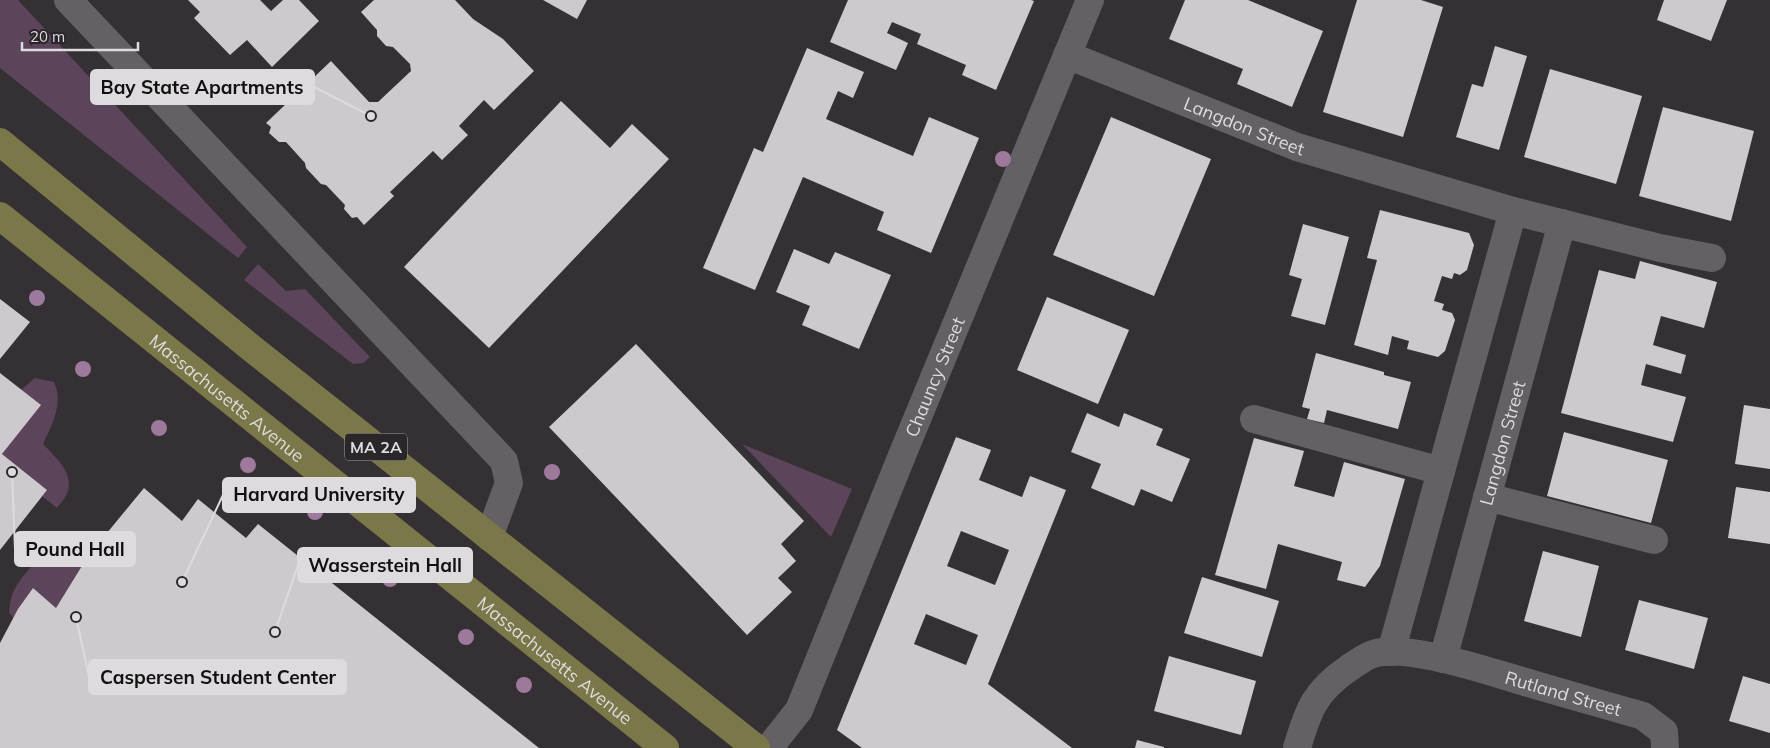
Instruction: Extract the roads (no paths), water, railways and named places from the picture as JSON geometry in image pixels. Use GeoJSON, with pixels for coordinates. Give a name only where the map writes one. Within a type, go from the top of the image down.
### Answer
{"type":"FeatureCollection","features":[{"type":"Feature","properties":{"kind":"main road","name":"MA 2A"},"geometry":{"type":"LineString","coordinates":[[0,142],[250,347],[756,748]]}},
{"type":"Feature","properties":{"kind":"main road","name":"Massachusetts Avenue"},"geometry":{"type":"LineString","coordinates":[[0,216],[665,748]]}},
{"type":"Feature","properties":{"kind":"street"},"geometry":{"type":"LineString","coordinates":[[68,0],[504,461],[509,483],[490,536]]}},
{"type":"Feature","properties":{"kind":"street","name":"Chauncy Street"},"geometry":{"type":"LineString","coordinates":[[769,748],[799,710],[910,435],[1090,0]]}},
{"type":"Feature","properties":{"kind":"street","name":"Langdon Street"},"geometry":{"type":"LineString","coordinates":[[1067,55],[1297,147],[1562,224],[1444,659]]}},
{"type":"Feature","properties":{"kind":"street"},"geometry":{"type":"LineString","coordinates":[[1391,652],[1513,211]]}},
{"type":"Feature","properties":{"kind":"street"},"geometry":{"type":"LineString","coordinates":[[1562,224],[1660,248],[1712,258]]}},
{"type":"Feature","properties":{"kind":"street"},"geometry":{"type":"LineString","coordinates":[[1254,420],[1441,471]]}},
{"type":"Feature","properties":{"kind":"street"},"geometry":{"type":"LineString","coordinates":[[1487,497],[1654,540]]}},
{"type":"Feature","properties":{"kind":"street"},"geometry":{"type":"LineString","coordinates":[[1297,748],[1306,718],[1318,695],[1335,677],[1353,665],[1372,654],[1391,652],[1444,659]]}},
{"type":"Feature","properties":{"kind":"street","name":"Rutland Street"},"geometry":{"type":"LineString","coordinates":[[1444,659],[1643,716],[1664,732],[1665,748]]}},
{"type":"Feature","properties":{"kind":"place","name":"Bay State Apartments"},"geometry":{"type":"Point","coordinates":[371,116]}},
{"type":"Feature","properties":{"kind":"place","name":"Pound Hall"},"geometry":{"type":"Point","coordinates":[12,472]}},
{"type":"Feature","properties":{"kind":"place","name":"Harvard University"},"geometry":{"type":"Point","coordinates":[182,582]}},
{"type":"Feature","properties":{"kind":"place","name":"Caspersen Student Center"},"geometry":{"type":"Point","coordinates":[76,617]}},
{"type":"Feature","properties":{"kind":"place","name":"Wasserstein Hall"},"geometry":{"type":"Point","coordinates":[275,632]}}]}
